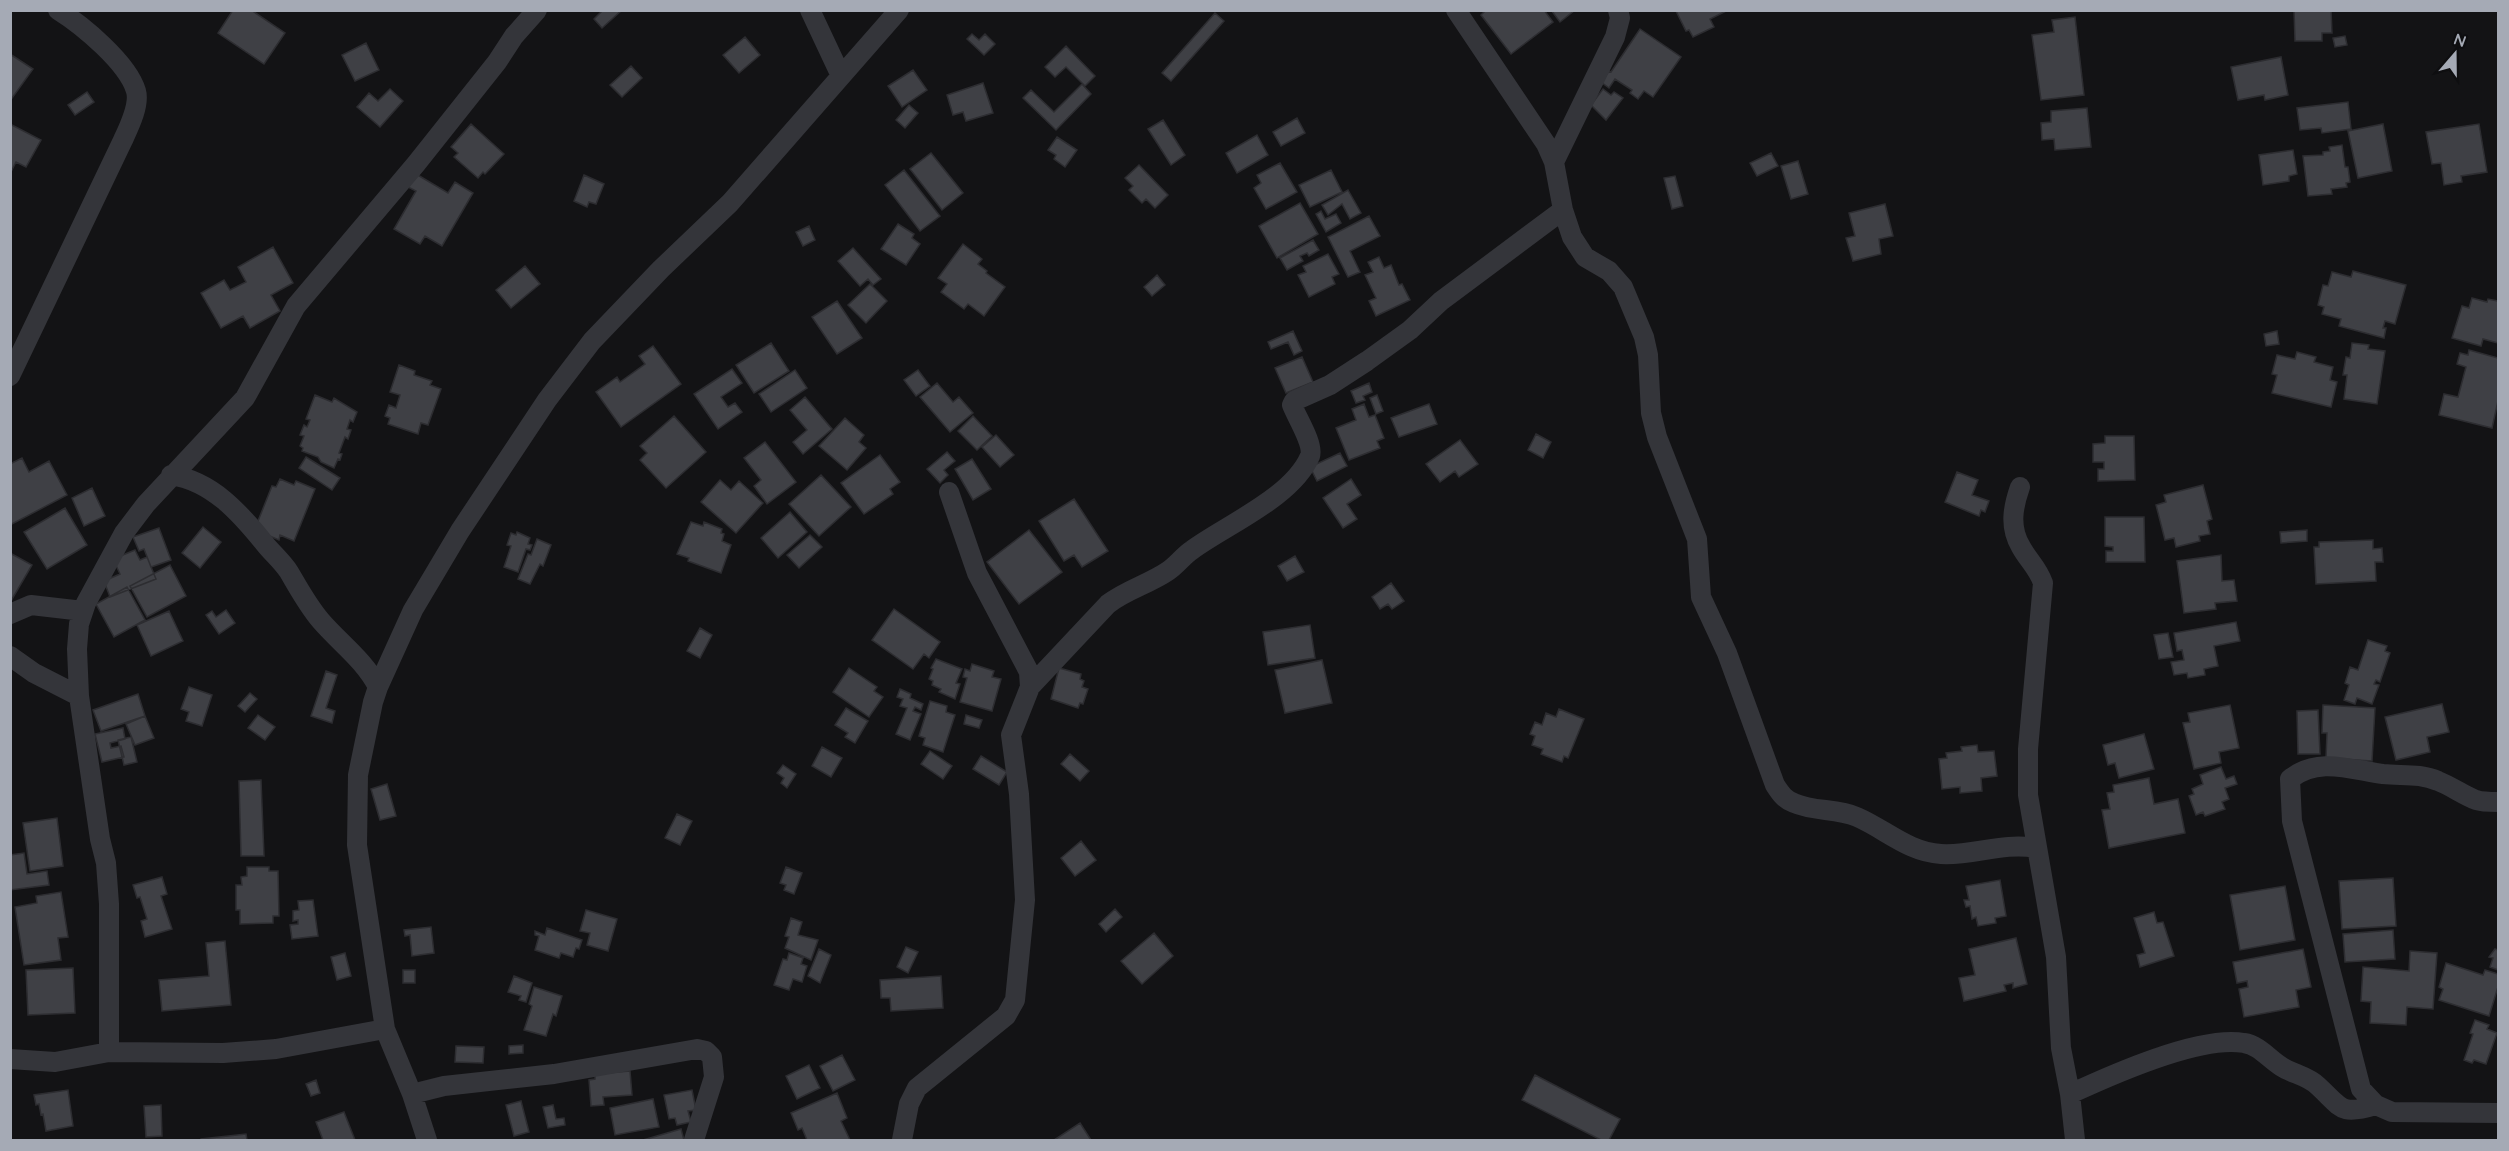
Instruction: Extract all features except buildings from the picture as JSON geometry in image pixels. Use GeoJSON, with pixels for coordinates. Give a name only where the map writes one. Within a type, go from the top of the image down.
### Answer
{"type":"FeatureCollection","features":[{"type":"Feature","properties":{"kind":"street"},"geometry":{"type":"LineString","coordinates":[[10,376],[132,120],[137,92],[128,74],[95,39],[58,10]]}},
{"type":"Feature","properties":{"kind":"street"},"geometry":{"type":"LineString","coordinates":[[109,1052],[109,904],[106,863],[100,839],[79,696],[77,649],[79,624],[83,611],[101,572],[124,533],[171,475],[245,398],[296,306],[409,173],[497,62],[514,36],[537,10]]}},
{"type":"Feature","properties":{"kind":"street"},"geometry":{"type":"LineString","coordinates":[[810,10],[841,76]]}},
{"type":"Feature","properties":{"kind":"street"},"geometry":{"type":"LineString","coordinates":[[427,1140],[412,1094],[385,1029],[357,845],[358,775],[378,687],[413,610],[460,531],[548,400],[592,341],[661,268],[730,203],[899,10]]}},
{"type":"Feature","properties":{"kind":"street"},"geometry":{"type":"LineString","coordinates":[[1456,10],[1535,125],[1554,162],[1563,210],[1577,247],[1609,271],[1623,286],[1636,315],[1648,355],[1651,413],[1657,437],[1697,539],[1701,597],[1727,653],[1775,785],[1784,798],[1804,806],[1835,810],[1857,817],[1889,837],[1941,854],[2018,845],[2037,848]]}},
{"type":"Feature","properties":{"kind":"street"},"geometry":{"type":"LineString","coordinates":[[1554,162],[1615,37],[1620,18],[1618,10]]}},
{"type":"Feature","properties":{"kind":"street"},"geometry":{"type":"LineString","coordinates":[[902,1140],[909,1104],[917,1088],[1006,1016],[1015,1000],[1025,900],[1019,794],[1011,735],[1030,687],[1108,604],[1121,594],[1168,571],[1190,551],[1259,508],[1286,487],[1310,456],[1311,444],[1292,405],[1294,400],[1330,385],[1367,361],[1410,330],[1441,301],[1563,210]]}},
{"type":"Feature","properties":{"kind":"street"},"geometry":{"type":"LineString","coordinates":[[171,475],[192,480],[234,507],[288,570],[302,597],[321,621],[369,670],[378,687]]}},
{"type":"Feature","properties":{"kind":"street"},"geometry":{"type":"LineString","coordinates":[[2020,487],[2014,505],[2015,536],[2021,548],[2039,571],[2043,583],[2028,749],[2028,795],[2056,957],[2061,1048],[2070,1094],[2074,1140]]}},
{"type":"Feature","properties":{"kind":"street"},"geometry":{"type":"LineString","coordinates":[[949,492],[977,573],[1029,672],[1030,687]]}},
{"type":"Feature","properties":{"kind":"street"},"geometry":{"type":"LineString","coordinates":[[10,615],[31,605],[83,611]]}},
{"type":"Feature","properties":{"kind":"street"},"geometry":{"type":"LineString","coordinates":[[10,656],[34,673],[79,696]]}},
{"type":"Feature","properties":{"kind":"street"},"geometry":{"type":"LineString","coordinates":[[2499,802],[2477,800],[2437,780],[2410,774],[2385,774],[2336,765],[2311,768],[2299,772],[2290,779],[2292,821],[2361,1089],[2376,1105],[2392,1112],[2411,1114],[2499,1113]]}},
{"type":"Feature","properties":{"kind":"street"},"geometry":{"type":"LineString","coordinates":[[10,1059],[55,1062],[109,1052],[223,1053],[276,1049],[385,1029]]}},
{"type":"Feature","properties":{"kind":"street"},"geometry":{"type":"LineString","coordinates":[[2070,1094],[2146,1062],[2202,1046],[2235,1041],[2247,1043],[2282,1067],[2317,1084],[2336,1106],[2358,1110],[2376,1105]]}},
{"type":"Feature","properties":{"kind":"street"},"geometry":{"type":"LineString","coordinates":[[412,1094],[444,1086],[543,1076],[697,1049],[706,1051],[712,1056],[714,1077],[694,1140]]}}]}
